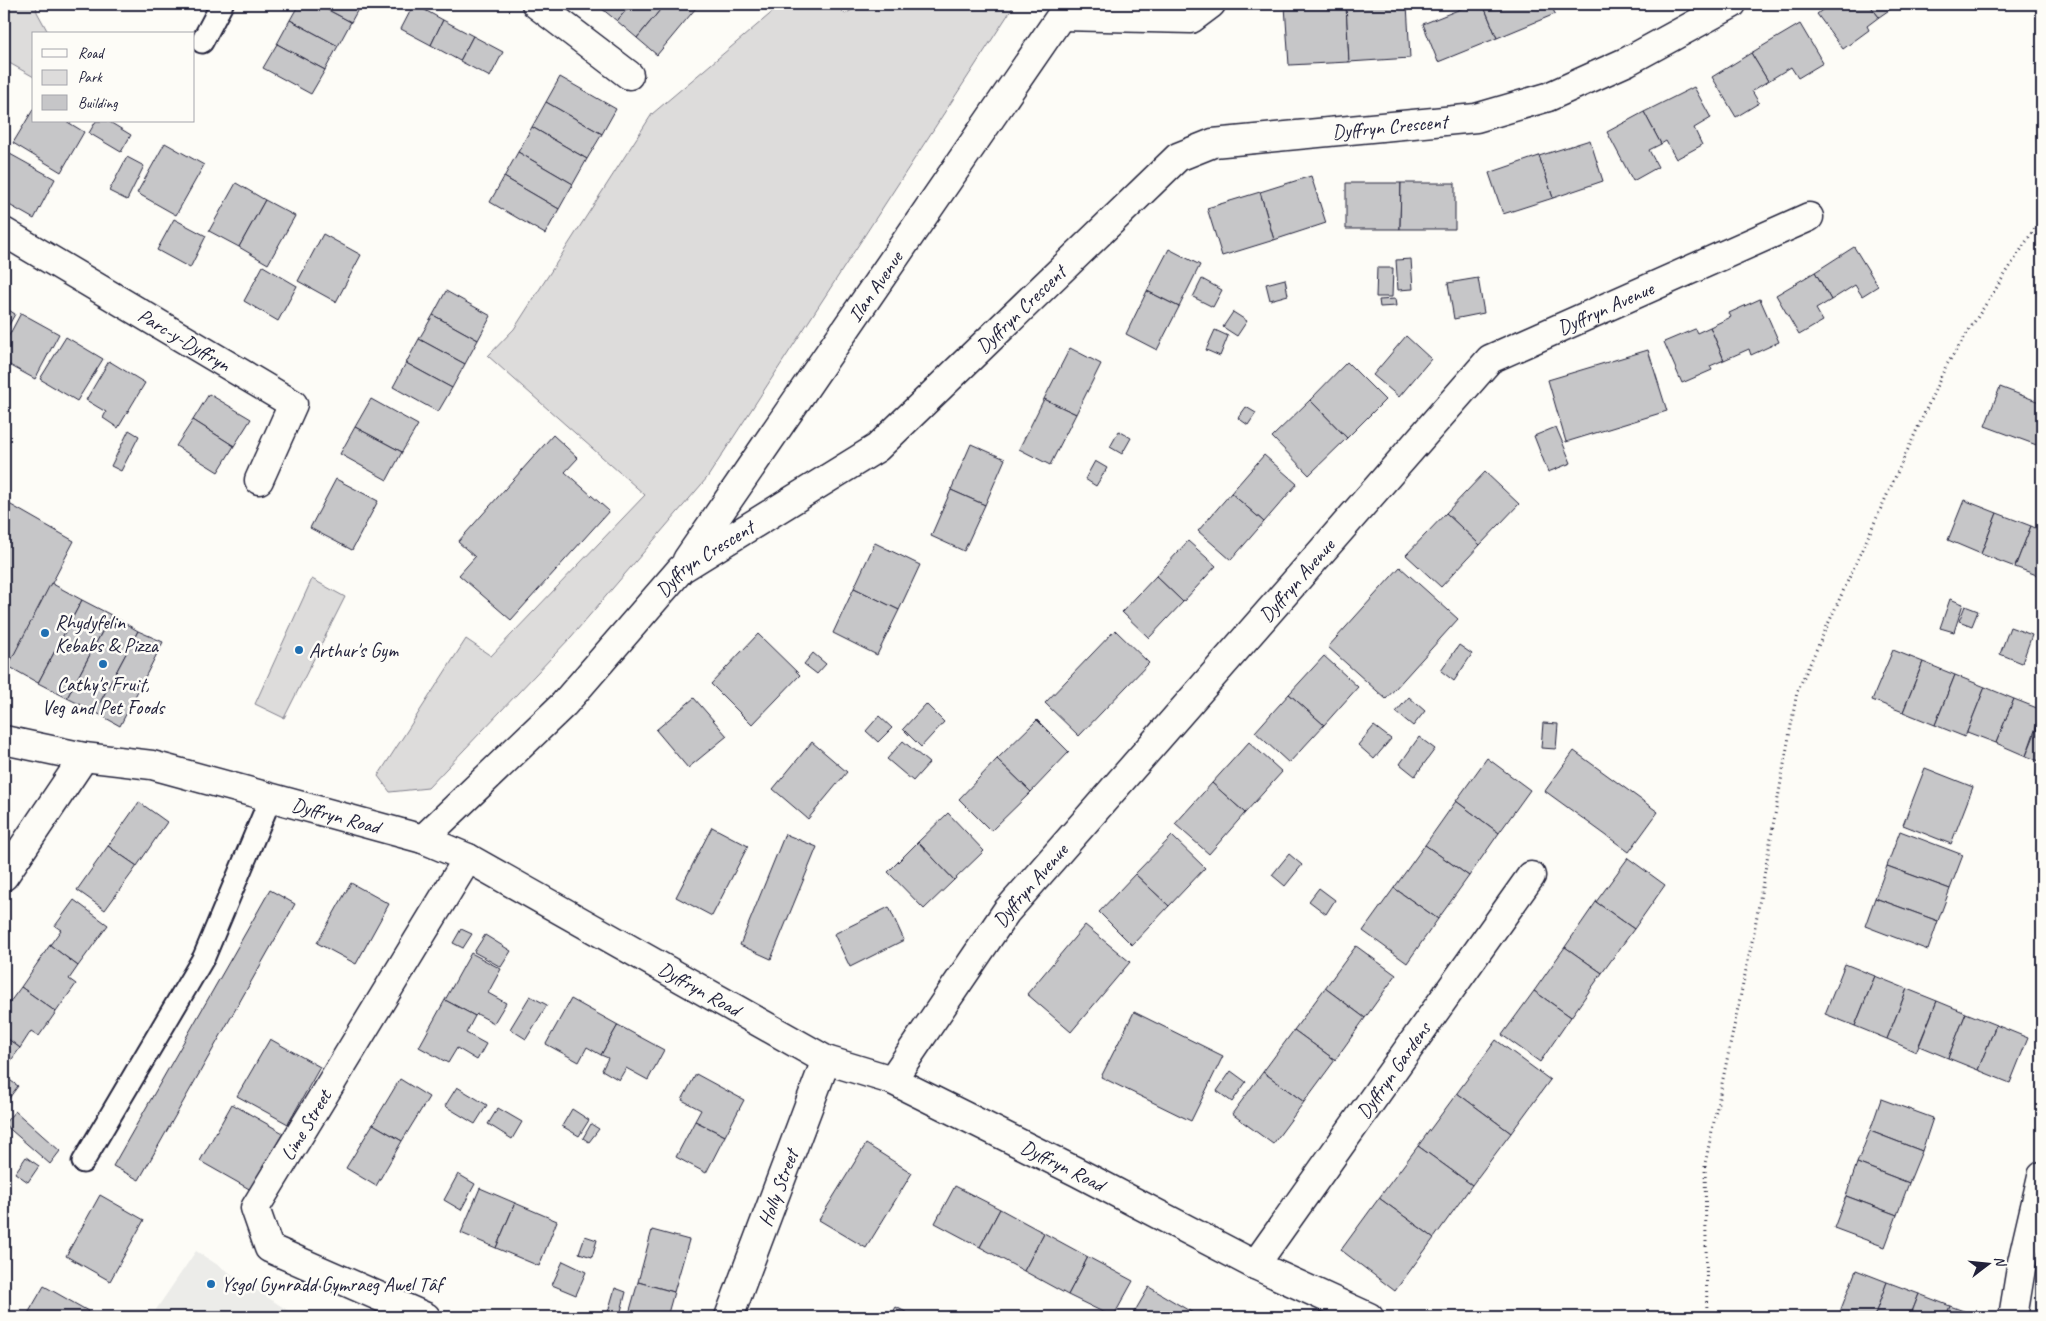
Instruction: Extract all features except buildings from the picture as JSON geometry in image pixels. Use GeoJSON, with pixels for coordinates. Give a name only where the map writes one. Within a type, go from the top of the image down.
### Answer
{"type":"FeatureCollection","features":[{"type":"Feature","properties":{"kind":"street"},"geometry":{"type":"LineString","coordinates":[[536,4],[629,75]]}},
{"type":"Feature","properties":{"kind":"street"},"geometry":{"type":"LineString","coordinates":[[1065,10],[1192,19],[1210,4]]}},
{"type":"Feature","properties":{"kind":"street","name":"Dyffryn Crescent"},"geometry":{"type":"LineString","coordinates":[[423,838],[564,704],[681,569],[877,448],[1178,157],[1213,143],[1476,118],[1548,98],[1628,61],[1732,4]]}},
{"type":"Feature","properties":{"kind":"street","name":"Ilan Avenue"},"geometry":{"type":"LineString","coordinates":[[681,569],[1065,10]]}},
{"type":"Feature","properties":{"kind":"street","name":"Dyffryn Avenue"},"geometry":{"type":"LineString","coordinates":[[892,1080],[1006,912],[1490,359],[1808,217]]}},
{"type":"Feature","properties":{"kind":"street","name":"Parc-y-Dyffryn"},"geometry":{"type":"LineString","coordinates":[[4,232],[293,404],[259,480]]}},
{"type":"Feature","properties":{"kind":"street","name":"Dyffryn Road"},"geometry":{"type":"LineString","coordinates":[[4,740],[84,757],[152,764],[423,838],[468,858],[826,1060],[892,1080],[1077,1172],[1255,1265],[1369,1317]]}},
{"type":"Feature","properties":{"kind":"street"},"geometry":{"type":"LineString","coordinates":[[4,876],[84,757]]}},
{"type":"Feature","properties":{"kind":"street","name":"Lime Street"},"geometry":{"type":"LineString","coordinates":[[426,1317],[269,1248],[255,1208],[468,858]]}},
{"type":"Feature","properties":{"kind":"street","name":"Dyffryn Gardens"},"geometry":{"type":"LineString","coordinates":[[1255,1265],[1531,876]]}},
{"type":"Feature","properties":{"kind":"street","name":"Holly Street"},"geometry":{"type":"LineString","coordinates":[[729,1317],[826,1060]]}},
{"type":"Feature","properties":{"kind":"street"},"geometry":{"type":"LineString","coordinates":[[2013,1317],[2022,1262],[2042,1176]]}},
{"type":"Feature","properties":{"kind":"lane"},"geometry":{"type":"LineString","coordinates":[[202,42],[222,4]]}},
{"type":"Feature","properties":{"kind":"lane"},"geometry":{"type":"LineString","coordinates":[[83,1162],[204,957],[271,797]]}},
{"type":"Feature","properties":{"kind":"path"},"geometry":{"type":"LineString","coordinates":[[1707,1317],[1705,1164],[1754,932],[1797,692],[1946,366],[2042,217]]}},
{"type":"Feature","properties":{"kind":"shaded area","name":"Ysgol Gynradd Gymraeg Awel Tâf"},"geometry":{"type":"Polygon","coordinates":[[[196,1251],[298,1317],[151,1317],[196,1251]]]}},
{"type":"Feature","properties":{"kind":"green space"},"geometry":{"type":"Polygon","coordinates":[[[4,4],[36,4],[37,12],[48,32],[32,32],[32,76],[4,60],[4,4]]]}},
{"type":"Feature","properties":{"kind":"green space"},"geometry":{"type":"Polygon","coordinates":[[[782,4],[835,4],[845,14],[862,4],[1015,4],[707,478],[571,637],[428,788],[390,792],[378,776],[466,639],[491,656],[645,495],[488,356],[514,329],[652,114],[782,4]]]}},
{"type":"Feature","properties":{"kind":"green space","name":"Arthur's Gym"},"geometry":{"type":"Polygon","coordinates":[[[312,579],[345,597],[284,718],[255,704],[312,579]]]}},
{"type":"Feature","properties":{"kind":"place","name":"Rhydyfelin Kebabs & Pizza"},"geometry":{"type":"Point","coordinates":[45,633]}},
{"type":"Feature","properties":{"kind":"place","name":"Arthur's Gym"},"geometry":{"type":"Point","coordinates":[299,650]}},
{"type":"Feature","properties":{"kind":"place","name":"Cathy's Fruit, Veg and Pet Foods"},"geometry":{"type":"Point","coordinates":[103,664]}},
{"type":"Feature","properties":{"kind":"place","name":"Ysgol Gynradd Gymraeg Awel Tâf"},"geometry":{"type":"Point","coordinates":[211,1284]}}]}
